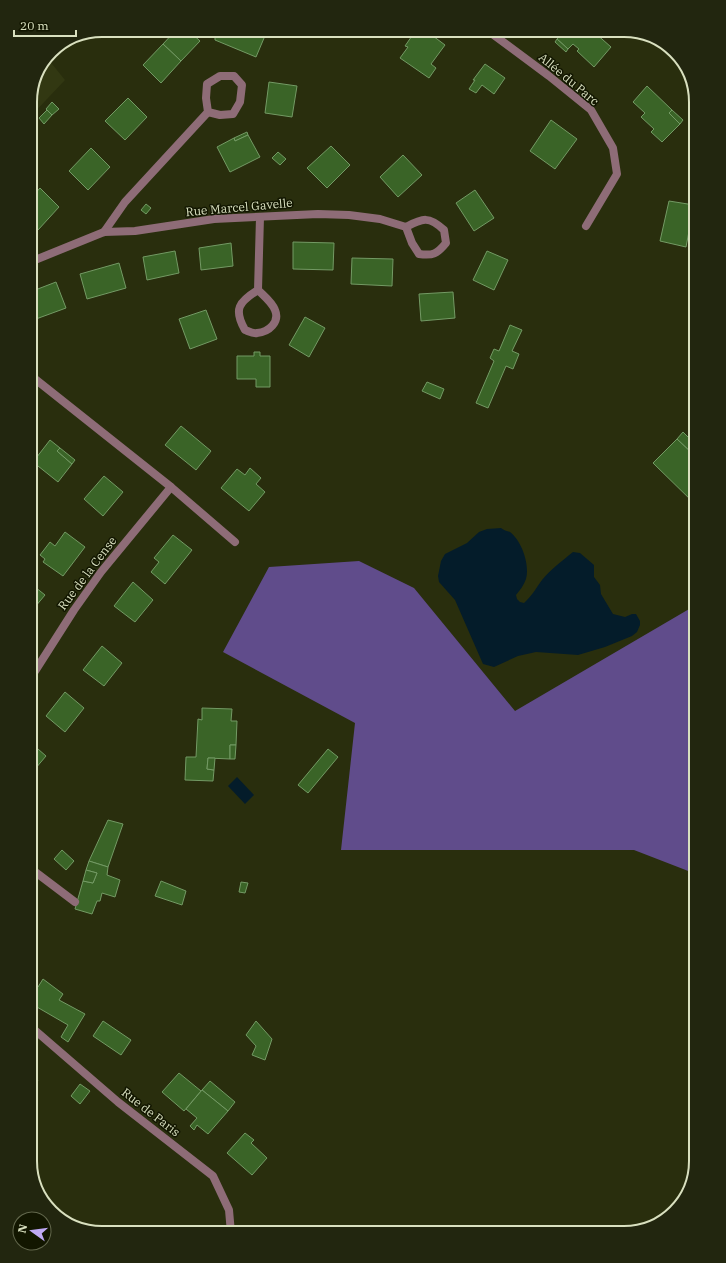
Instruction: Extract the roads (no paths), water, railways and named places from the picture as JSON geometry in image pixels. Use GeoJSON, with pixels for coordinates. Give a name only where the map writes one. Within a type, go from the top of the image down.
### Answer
{"type":"FeatureCollection","features":[{"type":"Feature","properties":{"kind":"street","name":"Allée du Parc"},"geometry":{"type":"LineString","coordinates":[[496,37],[592,110],[613,148],[617,174],[586,226]]}},
{"type":"Feature","properties":{"kind":"street"},"geometry":{"type":"LineString","coordinates":[[220,76],[234,76],[242,85],[240,102],[233,114],[220,115],[208,112],[206,98],[207,84],[220,76]]}},
{"type":"Feature","properties":{"kind":"street"},"geometry":{"type":"LineString","coordinates":[[104,232],[125,202],[208,112]]}},
{"type":"Feature","properties":{"kind":"street","name":"Rue Marcel Gavelle"},"geometry":{"type":"LineString","coordinates":[[37,259],[104,232],[135,231],[214,219],[318,214],[349,215],[380,219],[406,228]]}},
{"type":"Feature","properties":{"kind":"street"},"geometry":{"type":"LineString","coordinates":[[258,290],[241,304],[238,312],[240,322],[245,330],[256,334],[268,330],[275,323],[276,314],[275,308],[258,290],[260,217]]}},
{"type":"Feature","properties":{"kind":"street"},"geometry":{"type":"LineString","coordinates":[[425,219],[435,222],[444,230],[446,244],[438,253],[426,255],[419,254],[412,243],[406,228],[425,219]]}},
{"type":"Feature","properties":{"kind":"street"},"geometry":{"type":"LineString","coordinates":[[37,381],[171,487],[235,542]]}},
{"type":"Feature","properties":{"kind":"street","name":"Rue de la Cense"},"geometry":{"type":"LineString","coordinates":[[37,668],[74,610],[101,572],[171,487]]}},
{"type":"Feature","properties":{"kind":"street"},"geometry":{"type":"LineString","coordinates":[[37,873],[75,902]]}},
{"type":"Feature","properties":{"kind":"street","name":"Rue de Paris"},"geometry":{"type":"LineString","coordinates":[[37,1032],[118,1102],[213,1176],[230,1210],[231,1226]]}},
{"type":"Feature","properties":{"kind":"water"},"geometry":{"type":"Polygon","coordinates":[[[501,528],[510,532],[518,541],[526,560],[526,579],[516,595],[520,602],[524,603],[532,595],[545,576],[573,552],[580,553],[594,565],[594,577],[600,585],[601,594],[613,614],[625,617],[636,614],[640,621],[637,632],[632,636],[605,647],[578,655],[536,652],[518,656],[494,667],[483,664],[455,600],[439,582],[438,576],[441,561],[445,554],[467,543],[479,532],[487,529],[501,528]]]}},
{"type":"Feature","properties":{"kind":"water"},"geometry":{"type":"Polygon","coordinates":[[[237,777],[254,795],[245,804],[228,786],[237,777]]]}}]}
